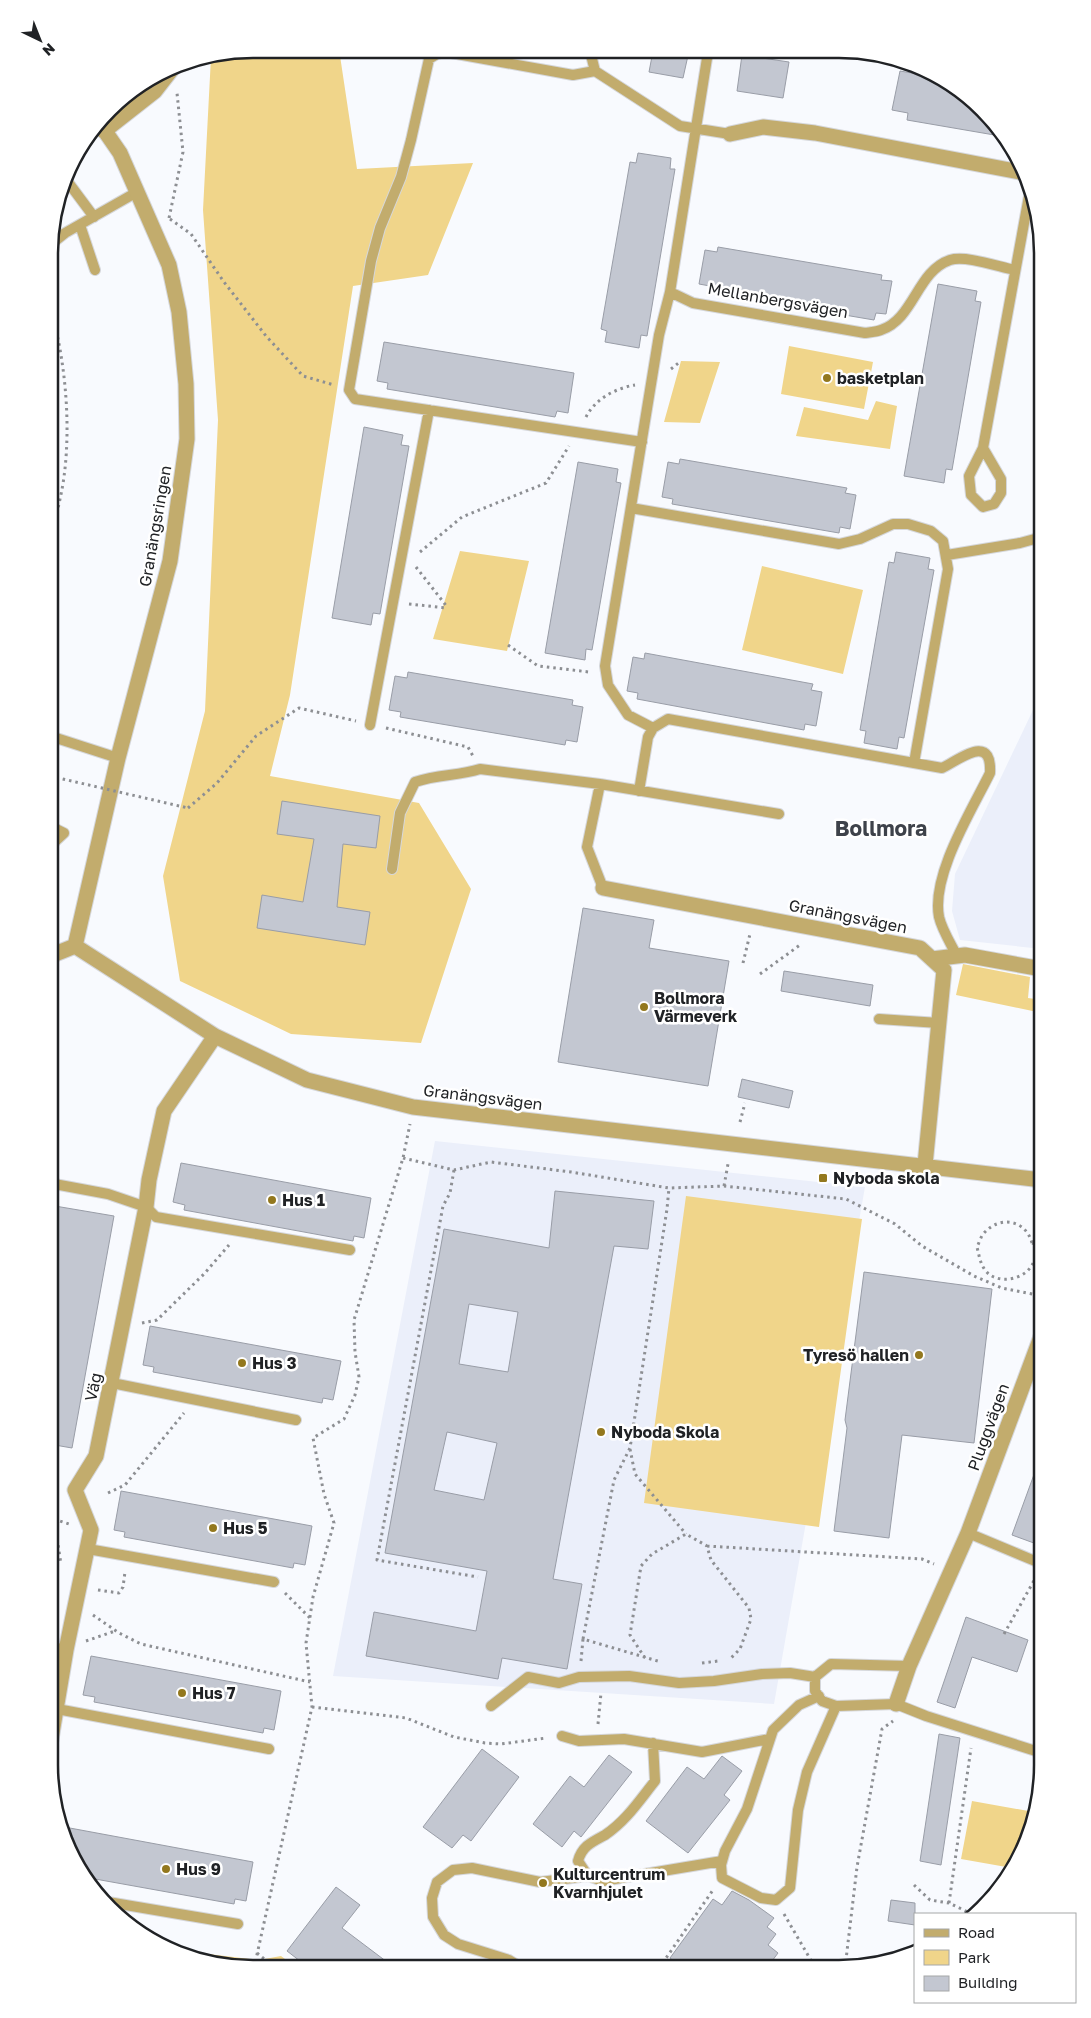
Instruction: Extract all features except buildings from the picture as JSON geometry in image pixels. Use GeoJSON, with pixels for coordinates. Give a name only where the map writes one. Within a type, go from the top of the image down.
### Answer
{"type":"FeatureCollection","features":[{"type":"Feature","properties":{"kind":"street"},"geometry":{"type":"LineString","coordinates":[[106,124],[155,90],[164,79]]}},
{"type":"Feature","properties":{"kind":"street"},"geometry":{"type":"LineString","coordinates":[[730,134],[763,126],[814,133],[1016,171]]}},
{"type":"Feature","properties":{"kind":"street","name":"Granängsringen"},"geometry":{"type":"LineString","coordinates":[[75,946],[118,758],[170,562],[187,439],[186,384],[179,312],[169,265],[120,153],[103,128]]}},
{"type":"Feature","properties":{"kind":"street","name":"Granängsvägen"},"geometry":{"type":"LineString","coordinates":[[604,888],[920,948],[944,970],[925,1165]]}},
{"type":"Feature","properties":{"kind":"street"},"geometry":{"type":"LineString","coordinates":[[58,953],[75,946]]}},
{"type":"Feature","properties":{"kind":"street","name":"Granängsvägen"},"geometry":{"type":"LineString","coordinates":[[75,946],[215,1036],[307,1080],[413,1107],[1034,1179]]}},
{"type":"Feature","properties":{"kind":"street"},"geometry":{"type":"LineString","coordinates":[[932,960],[965,955],[1034,968]]}},
{"type":"Feature","properties":{"kind":"street","name":"Väg"},"geometry":{"type":"LineString","coordinates":[[58,1705],[72,1647],[91,1530],[75,1490],[96,1456],[112,1383],[146,1207],[149,1180],[164,1111],[215,1036]]}},
{"type":"Feature","properties":{"kind":"street","name":"Pluggvägen"},"geometry":{"type":"LineString","coordinates":[[902,1707],[909,1666],[968,1532],[1034,1355]]}},
{"type":"Feature","properties":{"kind":"lane"},"geometry":{"type":"LineString","coordinates":[[431,58],[401,177],[380,228],[371,261],[349,390],[355,399],[642,442]]}},
{"type":"Feature","properties":{"kind":"lane"},"geometry":{"type":"LineString","coordinates":[[479,58],[573,75],[596,71]]}},
{"type":"Feature","properties":{"kind":"lane"},"geometry":{"type":"LineString","coordinates":[[592,58],[596,71],[680,126],[730,134]]}},
{"type":"Feature","properties":{"kind":"lane"},"geometry":{"type":"LineString","coordinates":[[653,728],[628,715],[608,685],[605,666],[659,335],[670,292],[707,58]]}},
{"type":"Feature","properties":{"kind":"lane"},"geometry":{"type":"LineString","coordinates":[[70,184],[94,216]]}},
{"type":"Feature","properties":{"kind":"lane"},"geometry":{"type":"LineString","coordinates":[[58,239],[137,192]]}},
{"type":"Feature","properties":{"kind":"lane"},"geometry":{"type":"LineString","coordinates":[[983,448],[1001,479],[1001,493],[994,504],[984,507],[971,495],[969,476],[983,448],[1028,204]]}},
{"type":"Feature","properties":{"kind":"lane"},"geometry":{"type":"LineString","coordinates":[[80,224],[95,270]]}},
{"type":"Feature","properties":{"kind":"lane","name":"Mellanbergsvägen"},"geometry":{"type":"LineString","coordinates":[[670,292],[694,303],[865,333],[881,330],[894,323],[930,274],[950,260],[962,259],[1015,270]]}},
{"type":"Feature","properties":{"kind":"lane"},"geometry":{"type":"LineString","coordinates":[[370,725],[429,410]]}},
{"type":"Feature","properties":{"kind":"lane"},"geometry":{"type":"LineString","coordinates":[[631,508],[839,544],[860,539],[893,524],[908,524],[931,531],[943,541],[948,569],[914,763]]}},
{"type":"Feature","properties":{"kind":"lane"},"geometry":{"type":"LineString","coordinates":[[947,555],[1034,539]]}},
{"type":"Feature","properties":{"kind":"lane"},"geometry":{"type":"LineString","coordinates":[[639,791],[648,738],[653,728],[668,720],[942,768],[973,751],[982,752],[991,763],[990,773],[948,858],[940,882],[939,917],[957,956]]}},
{"type":"Feature","properties":{"kind":"lane"},"geometry":{"type":"LineString","coordinates":[[58,739],[118,758]]}},
{"type":"Feature","properties":{"kind":"lane"},"geometry":{"type":"LineString","coordinates":[[392,870],[400,813],[415,782],[431,776],[465,774],[480,769],[600,784],[779,814]]}},
{"type":"Feature","properties":{"kind":"lane"},"geometry":{"type":"LineString","coordinates":[[600,784],[586,847],[604,888]]}},
{"type":"Feature","properties":{"kind":"lane"},"geometry":{"type":"LineString","coordinates":[[58,830],[64,833],[58,839]]}},
{"type":"Feature","properties":{"kind":"lane"},"geometry":{"type":"LineString","coordinates":[[879,1019],[939,1024]]}},
{"type":"Feature","properties":{"kind":"lane"},"geometry":{"type":"LineString","coordinates":[[58,1185],[108,1194],[146,1207],[156,1218],[350,1250]]}},
{"type":"Feature","properties":{"kind":"lane"},"geometry":{"type":"LineString","coordinates":[[112,1383],[296,1420]]}},
{"type":"Feature","properties":{"kind":"lane"},"geometry":{"type":"LineString","coordinates":[[968,1532],[1034,1559]]}},
{"type":"Feature","properties":{"kind":"lane"},"geometry":{"type":"LineString","coordinates":[[88,1550],[274,1582]]}},
{"type":"Feature","properties":{"kind":"lane"},"geometry":{"type":"LineString","coordinates":[[58,1646],[72,1647]]}},
{"type":"Feature","properties":{"kind":"lane"},"geometry":{"type":"LineString","coordinates":[[815,1677],[831,1664],[909,1666]]}},
{"type":"Feature","properties":{"kind":"lane"},"geometry":{"type":"LineString","coordinates":[[492,1706],[528,1677],[559,1683],[580,1677],[629,1676],[679,1683],[790,1672],[815,1677]]}},
{"type":"Feature","properties":{"kind":"lane"},"geometry":{"type":"LineString","coordinates":[[815,1677],[815,1691],[818,1696],[822,1701],[836,1706],[902,1707],[1034,1749]]}},
{"type":"Feature","properties":{"kind":"lane"},"geometry":{"type":"LineString","coordinates":[[818,1696],[799,1705],[773,1730],[747,1809],[725,1851],[722,1861],[722,1878],[761,1898],[776,1900],[790,1888],[798,1810],[807,1772],[836,1706]]}},
{"type":"Feature","properties":{"kind":"lane"},"geometry":{"type":"LineString","coordinates":[[58,1709],[268,1749]]}},
{"type":"Feature","properties":{"kind":"lane"},"geometry":{"type":"LineString","coordinates":[[562,1736],[579,1741],[624,1739],[702,1752],[769,1739]]}},
{"type":"Feature","properties":{"kind":"lane"},"geometry":{"type":"LineString","coordinates":[[588,1876],[578,1861],[580,1852],[591,1842],[625,1820],[655,1781],[653,1743]]}},
{"type":"Feature","properties":{"kind":"lane"},"geometry":{"type":"LineString","coordinates":[[509,1960],[458,1944],[444,1935],[433,1918],[432,1898],[437,1882],[453,1870],[472,1868],[500,1872],[540,1882],[588,1876],[603,1881],[722,1861]]}},
{"type":"Feature","properties":{"kind":"lane"},"geometry":{"type":"LineString","coordinates":[[115,1903],[238,1924]]}},
{"type":"Feature","properties":{"kind":"path"},"geometry":{"type":"LineString","coordinates":[[169,218],[183,152],[175,74]]}},
{"type":"Feature","properties":{"kind":"path"},"geometry":{"type":"LineString","coordinates":[[164,210],[169,218],[191,234],[224,282],[266,336],[303,376],[349,390]]}},
{"type":"Feature","properties":{"kind":"path"},"geometry":{"type":"LineString","coordinates":[[58,345],[63,368],[67,451],[58,505]]}},
{"type":"Feature","properties":{"kind":"path"},"geometry":{"type":"LineString","coordinates":[[412,564],[422,549],[462,517],[546,483],[590,409],[603,397],[623,387],[651,384],[681,361]]}},
{"type":"Feature","properties":{"kind":"path"},"geometry":{"type":"LineString","coordinates":[[400,564],[412,564]]}},
{"type":"Feature","properties":{"kind":"path"},"geometry":{"type":"LineString","coordinates":[[394,603],[448,608],[412,564]]}},
{"type":"Feature","properties":{"kind":"path"},"geometry":{"type":"LineString","coordinates":[[508,646],[538,666],[606,674]]}},
{"type":"Feature","properties":{"kind":"path"},"geometry":{"type":"LineString","coordinates":[[58,778],[188,808],[217,783],[256,736],[299,708],[468,747],[480,769]]}},
{"type":"Feature","properties":{"kind":"path"},"geometry":{"type":"LineString","coordinates":[[743,962],[750,931]]}},
{"type":"Feature","properties":{"kind":"path"},"geometry":{"type":"LineString","coordinates":[[760,974],[806,940]]}},
{"type":"Feature","properties":{"kind":"path"},"geometry":{"type":"LineString","coordinates":[[740,1122],[745,1103]]}},
{"type":"Feature","properties":{"kind":"path"},"geometry":{"type":"LineString","coordinates":[[256,1960],[312,1707],[306,1643],[314,1597],[334,1523],[324,1494],[313,1438],[344,1419],[355,1395],[359,1377],[355,1352],[354,1320],[402,1158],[413,1107]]}},
{"type":"Feature","properties":{"kind":"path"},"geometry":{"type":"LineString","coordinates":[[402,1158],[454,1170],[491,1162],[571,1172],[669,1188],[724,1186],[846,1199],[895,1224],[922,1246],[974,1276],[1002,1288],[1034,1294]]}},
{"type":"Feature","properties":{"kind":"path"},"geometry":{"type":"LineString","coordinates":[[724,1186],[728,1164]]}},
{"type":"Feature","properties":{"kind":"path"},"geometry":{"type":"LineString","coordinates":[[454,1170],[450,1193],[443,1206],[378,1560],[478,1577]]}},
{"type":"Feature","properties":{"kind":"path"},"geometry":{"type":"LineString","coordinates":[[580,1677],[583,1639],[614,1480],[630,1448],[669,1188]]}},
{"type":"Feature","properties":{"kind":"path"},"geometry":{"type":"LineString","coordinates":[[1034,1244],[1032,1243],[1030,1233],[1020,1224],[1006,1222],[992,1226],[983,1234],[977,1247],[985,1270],[992,1276],[1005,1279],[1018,1278],[1031,1268],[1034,1258]]}},
{"type":"Feature","properties":{"kind":"path"},"geometry":{"type":"LineString","coordinates":[[136,1325],[157,1320],[204,1274],[230,1243],[234,1231]]}},
{"type":"Feature","properties":{"kind":"path"},"geometry":{"type":"LineString","coordinates":[[108,1493],[125,1484],[196,1399]]}},
{"type":"Feature","properties":{"kind":"path"},"geometry":{"type":"LineString","coordinates":[[630,1448],[635,1474],[686,1534],[707,1546],[922,1559],[934,1564]]}},
{"type":"Feature","properties":{"kind":"path"},"geometry":{"type":"LineString","coordinates":[[645,1658],[630,1635],[641,1566],[652,1554],[686,1534]]}},
{"type":"Feature","properties":{"kind":"path"},"geometry":{"type":"LineString","coordinates":[[58,1545],[61,1564]]}},
{"type":"Feature","properties":{"kind":"path"},"geometry":{"type":"LineString","coordinates":[[707,1546],[710,1560],[749,1608],[751,1619],[740,1649],[729,1660]]}},
{"type":"Feature","properties":{"kind":"path"},"geometry":{"type":"LineString","coordinates":[[90,1588],[119,1593],[123,1587],[127,1556]]}},
{"type":"Feature","properties":{"kind":"path"},"geometry":{"type":"LineString","coordinates":[[274,1582],[310,1618]]}},
{"type":"Feature","properties":{"kind":"path"},"geometry":{"type":"LineString","coordinates":[[1004,1634],[1034,1582]]}},
{"type":"Feature","properties":{"kind":"path"},"geometry":{"type":"LineString","coordinates":[[85,1609],[116,1631],[141,1644],[310,1682]]}},
{"type":"Feature","properties":{"kind":"path"},"geometry":{"type":"LineString","coordinates":[[72,1647],[116,1631]]}},
{"type":"Feature","properties":{"kind":"path"},"geometry":{"type":"LineString","coordinates":[[583,1639],[668,1663]]}},
{"type":"Feature","properties":{"kind":"path"},"geometry":{"type":"LineString","coordinates":[[694,1664],[729,1660],[736,1662]]}},
{"type":"Feature","properties":{"kind":"path"},"geometry":{"type":"LineString","coordinates":[[598,1726],[601,1696]]}},
{"type":"Feature","properties":{"kind":"path"},"geometry":{"type":"LineString","coordinates":[[312,1707],[406,1718],[454,1737],[484,1744],[501,1744],[562,1736]]}},
{"type":"Feature","properties":{"kind":"path"},"geometry":{"type":"LineString","coordinates":[[846,1960],[857,1867],[882,1729],[902,1707]]}},
{"type":"Feature","properties":{"kind":"path"},"geometry":{"type":"LineString","coordinates":[[949,1904],[972,1745],[966,1728]]}},
{"type":"Feature","properties":{"kind":"path"},"geometry":{"type":"LineString","coordinates":[[665,1960],[722,1878]]}},
{"type":"Feature","properties":{"kind":"path"},"geometry":{"type":"LineString","coordinates":[[914,1885],[930,1900],[949,1904],[967,1912]]}},
{"type":"Feature","properties":{"kind":"path"},"geometry":{"type":"LineString","coordinates":[[776,1900],[811,1960]]}},
{"type":"Feature","properties":{"kind":"path"},"geometry":{"type":"LineString","coordinates":[[257,1953],[265,1960]]}},
{"type":"Feature","properties":{"kind":"shaded area"},"geometry":{"type":"Polygon","coordinates":[[[1034,708],[1034,948],[960,940],[952,911],[955,874],[1034,708]]]}},
{"type":"Feature","properties":{"kind":"shaded area","name":"Nyboda Skola"},"geometry":{"type":"Polygon","coordinates":[[[435,1141],[865,1187],[774,1704],[333,1676],[435,1141]]]}},
{"type":"Feature","properties":{"kind":"green space"},"geometry":{"type":"Polygon","coordinates":[[[240,58],[340,58],[357,169],[473,163],[428,275],[353,286],[290,695],[270,776],[419,803],[471,889],[421,1043],[291,1034],[180,981],[163,876],[205,711],[218,420],[203,210],[211,62],[215,61],[240,58]]]}},
{"type":"Feature","properties":{"kind":"green space","name":"basketplan"},"geometry":{"type":"Polygon","coordinates":[[[789,346],[873,362],[864,409],[781,394],[789,346]]]}},
{"type":"Feature","properties":{"kind":"green space"},"geometry":{"type":"Polygon","coordinates":[[[681,361],[720,362],[700,423],[664,422],[681,361]]]}},
{"type":"Feature","properties":{"kind":"green space"},"geometry":{"type":"Polygon","coordinates":[[[876,401],[897,406],[890,449],[796,436],[804,407],[868,420],[876,401]]]}},
{"type":"Feature","properties":{"kind":"green space"},"geometry":{"type":"Polygon","coordinates":[[[460,551],[529,561],[507,651],[433,639],[460,551]]]}},
{"type":"Feature","properties":{"kind":"green space"},"geometry":{"type":"Polygon","coordinates":[[[762,566],[863,590],[843,674],[742,650],[762,566]]]}},
{"type":"Feature","properties":{"kind":"green space"},"geometry":{"type":"Polygon","coordinates":[[[963,964],[1030,977],[1028,998],[1034,999],[1034,1011],[956,995],[963,964]]]}},
{"type":"Feature","properties":{"kind":"green space"},"geometry":{"type":"Polygon","coordinates":[[[686,1196],[862,1219],[819,1527],[644,1503],[686,1196]]]}},
{"type":"Feature","properties":{"kind":"green space"},"geometry":{"type":"Polygon","coordinates":[[[972,1801],[1028,1811],[1019,1840],[1005,1867],[961,1859],[972,1801]]]}},
{"type":"Feature","properties":{"kind":"green space"},"geometry":{"type":"Polygon","coordinates":[[[198,1953],[259,1960],[227,1959],[198,1953]]]}},
{"type":"Feature","properties":{"kind":"green space"},"geometry":{"type":"Polygon","coordinates":[[[281,1956],[286,1960],[259,1960],[281,1956]]]}},
{"type":"Feature","properties":{"kind":"place","name":"basketplan"},"geometry":{"type":"Point","coordinates":[827,378]}},
{"type":"Feature","properties":{"kind":"place","name":"Bollmora Värmeverk"},"geometry":{"type":"Point","coordinates":[644,1007]}},
{"type":"Feature","properties":{"kind":"place","name":"Nyboda skola"},"geometry":{"type":"Point","coordinates":[823,1178]}},
{"type":"Feature","properties":{"kind":"place","name":"Hus 1"},"geometry":{"type":"Point","coordinates":[272,1200]}},
{"type":"Feature","properties":{"kind":"place","name":"Tyresö hallen"},"geometry":{"type":"Point","coordinates":[919,1355]}},
{"type":"Feature","properties":{"kind":"place","name":"Hus 3"},"geometry":{"type":"Point","coordinates":[242,1363]}},
{"type":"Feature","properties":{"kind":"place","name":"Nyboda Skola"},"geometry":{"type":"Point","coordinates":[601,1432]}},
{"type":"Feature","properties":{"kind":"place","name":"Hus 5"},"geometry":{"type":"Point","coordinates":[213,1528]}},
{"type":"Feature","properties":{"kind":"place","name":"Hus 7"},"geometry":{"type":"Point","coordinates":[182,1693]}},
{"type":"Feature","properties":{"kind":"place","name":"Hus 9"},"geometry":{"type":"Point","coordinates":[166,1869]}},
{"type":"Feature","properties":{"kind":"place","name":"Kulturcentrum Kvarnhjulet"},"geometry":{"type":"Point","coordinates":[543,1883]}},
{"type":"Feature","properties":{"kind":"district","name":"Bollmora"},"geometry":{"type":"Point","coordinates":[881,829]}}]}
